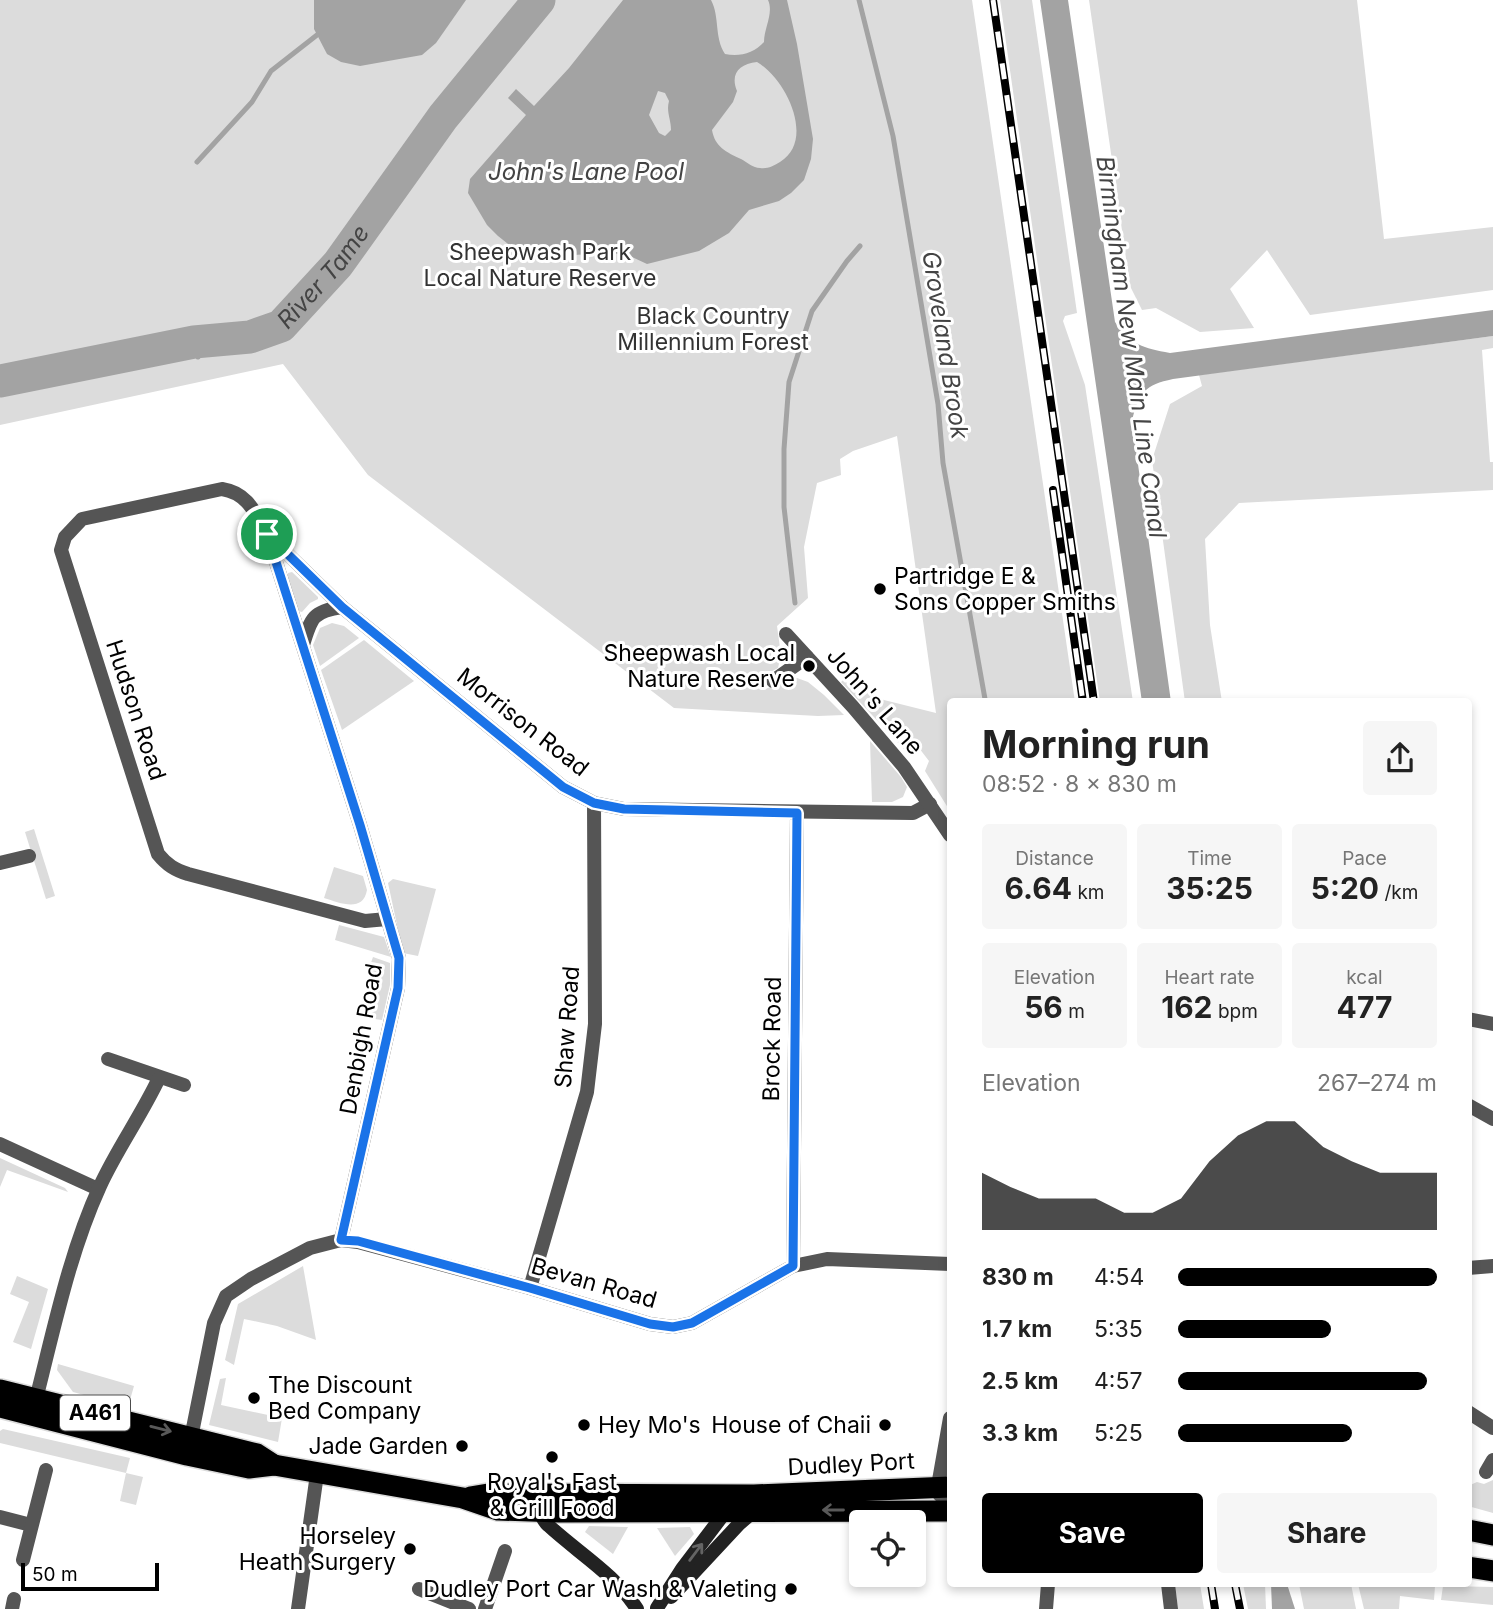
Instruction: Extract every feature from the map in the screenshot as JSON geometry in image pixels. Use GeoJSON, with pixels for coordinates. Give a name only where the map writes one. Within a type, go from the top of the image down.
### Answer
{"type":"FeatureCollection","features":[{"type":"Feature","properties":{"kind":"highway","name":"A461"},"geometry":{"type":"LineString","coordinates":[[0,1390],[78,1427],[189,1446],[257,1454],[274,1465]]}},
{"type":"Feature","properties":{"kind":"highway","name":"A461"},"geometry":{"type":"LineString","coordinates":[[0,1407],[34,1407],[189,1446],[227,1463],[249,1468],[274,1465],[463,1498],[498,1510],[727,1511],[752,1500]]}},
{"type":"Feature","properties":{"kind":"highway","name":"Dudley Port"},"geometry":{"type":"LineString","coordinates":[[752,1500],[946,1490]]}},
{"type":"Feature","properties":{"kind":"highway","name":"A461"},"geometry":{"type":"LineString","coordinates":[[463,1498],[488,1494],[752,1500]]}},
{"type":"Feature","properties":{"kind":"highway","name":"Dudley Port"},"geometry":{"type":"LineString","coordinates":[[752,1500],[947,1511]]}},
{"type":"Feature","properties":{"kind":"highway"},"geometry":{"type":"LineString","coordinates":[[1472,1531],[1493,1535]]}},
{"type":"Feature","properties":{"kind":"highway"},"geometry":{"type":"LineString","coordinates":[[1472,1568],[1493,1571]]}},
{"type":"Feature","properties":{"kind":"main road"},"geometry":{"type":"LineString","coordinates":[[488,1494],[499,1501],[534,1504],[541,1512],[544,1522],[607,1573],[637,1609]]}},
{"type":"Feature","properties":{"kind":"main road"},"geometry":{"type":"LineString","coordinates":[[657,1609],[682,1587],[739,1524],[752,1500]]}},
{"type":"Feature","properties":{"kind":"main road"},"geometry":{"type":"LineString","coordinates":[[657,1609],[682,1569],[727,1511]]}},
{"type":"Feature","properties":{"kind":"street","name":"Hudson Road"},"geometry":{"type":"LineString","coordinates":[[247,500],[237,492],[222,489],[95,514],[72,527],[61,550],[158,854],[174,870],[188,874],[365,921],[387,919]]}},
{"type":"Feature","properties":{"kind":"street","name":"Denbigh Road"},"geometry":{"type":"LineString","coordinates":[[247,500],[267,534],[360,825],[399,958],[398,988],[341,1240]]}},
{"type":"Feature","properties":{"kind":"street","name":"Morrison Road"},"geometry":{"type":"LineString","coordinates":[[267,534],[342,607],[563,787],[594,803],[624,809],[797,813],[913,813],[930,804]]}},
{"type":"Feature","properties":{"kind":"street"},"geometry":{"type":"LineString","coordinates":[[303,645],[309,623],[321,610],[342,607]]}},
{"type":"Feature","properties":{"kind":"street","name":"John's Lane"},"geometry":{"type":"LineString","coordinates":[[786,634],[904,767],[947,830]]}},
{"type":"Feature","properties":{"kind":"street"},"geometry":{"type":"LineString","coordinates":[[773,681],[807,657]]}},
{"type":"Feature","properties":{"kind":"street","name":"Shaw Road"},"geometry":{"type":"LineString","coordinates":[[530,1288],[587,1092],[595,1024],[594,803]]}},
{"type":"Feature","properties":{"kind":"street","name":"Brock Road"},"geometry":{"type":"LineString","coordinates":[[793,1266],[797,813]]}},
{"type":"Feature","properties":{"kind":"street"},"geometry":{"type":"LineString","coordinates":[[0,863],[29,856]]}},
{"type":"Feature","properties":{"kind":"street"},"geometry":{"type":"LineString","coordinates":[[1472,1020],[1493,1024]]}},
{"type":"Feature","properties":{"kind":"street"},"geometry":{"type":"LineString","coordinates":[[108,1059],[184,1085]]}},
{"type":"Feature","properties":{"kind":"street"},"geometry":{"type":"LineString","coordinates":[[34,1407],[71,1265],[98,1189],[159,1078]]}},
{"type":"Feature","properties":{"kind":"street"},"geometry":{"type":"LineString","coordinates":[[1472,1107],[1493,1119]]}},
{"type":"Feature","properties":{"kind":"street"},"geometry":{"type":"LineString","coordinates":[[0,1144],[98,1189]]}},
{"type":"Feature","properties":{"kind":"street"},"geometry":{"type":"LineString","coordinates":[[189,1446],[214,1323],[226,1296],[251,1279],[310,1248],[341,1240]]}},
{"type":"Feature","properties":{"kind":"street","name":"Bevan Road"},"geometry":{"type":"LineString","coordinates":[[341,1240],[358,1241],[650,1324],[673,1327],[692,1323],[793,1266],[827,1259],[947,1264]]}},
{"type":"Feature","properties":{"kind":"street"},"geometry":{"type":"LineString","coordinates":[[1472,1268],[1493,1266]]}},
{"type":"Feature","properties":{"kind":"street"},"geometry":{"type":"LineString","coordinates":[[1472,1415],[1493,1428]]}},
{"type":"Feature","properties":{"kind":"street"},"geometry":{"type":"LineString","coordinates":[[23,1560],[46,1470]]}},
{"type":"Feature","properties":{"kind":"street"},"geometry":{"type":"LineString","coordinates":[[946,1490],[947,1472]]}},
{"type":"Feature","properties":{"kind":"street"},"geometry":{"type":"LineString","coordinates":[[298,1609],[317,1474]]}},
{"type":"Feature","properties":{"kind":"street"},"geometry":{"type":"LineString","coordinates":[[0,1517],[31,1525]]}},
{"type":"Feature","properties":{"kind":"street"},"geometry":{"type":"LineString","coordinates":[[485,1609],[505,1551]]}},
{"type":"Feature","properties":{"kind":"street"},"geometry":{"type":"LineString","coordinates":[[1046,1609],[1048,1587]]}},
{"type":"Feature","properties":{"kind":"street"},"geometry":{"type":"LineString","coordinates":[[1168,1587],[1171,1609]]}},
{"type":"Feature","properties":{"kind":"street"},"geometry":{"type":"LineString","coordinates":[[419,1588],[469,1609]]}},
{"type":"Feature","properties":{"kind":"green space","name":"Sheepwash Park Local Nature Reserve"},"geometry":{"type":"Polygon","coordinates":[[[0,0],[972,0],[1074,698],[947,698],[947,806],[925,771],[929,761],[919,748],[904,749],[841,682],[850,674],[880,699],[936,713],[897,436],[853,451],[840,459],[841,475],[817,483],[804,547],[808,598],[777,626],[781,655],[778,668],[765,675],[765,689],[797,678],[808,682],[844,715],[818,716],[674,708],[368,475],[283,364],[0,425],[0,0]]]}},
{"type":"Feature","properties":{"kind":"green space"},"geometry":{"type":"Polygon","coordinates":[[[1000,0],[1032,0],[1077,313],[1065,316],[1063,321],[1085,385],[1132,698],[1099,698],[1000,0]]]}},
{"type":"Feature","properties":{"kind":"green space"},"geometry":{"type":"Polygon","coordinates":[[[1089,0],[1357,0],[1384,239],[1493,227],[1493,290],[1310,315],[1267,250],[1230,289],[1254,328],[1200,332],[1156,308],[1142,310],[1130,286],[1089,0]]]}},
{"type":"Feature","properties":{"kind":"green space"},"geometry":{"type":"Polygon","coordinates":[[[1493,336],[1493,348],[1482,350],[1490,462],[1493,462],[1493,490],[1239,503],[1205,539],[1210,625],[1221,698],[1184,698],[1152,460],[1170,404],[1202,386],[1199,375],[1493,336]]]}},
{"type":"Feature","properties":{"kind":"green space"},"geometry":{"type":"Polygon","coordinates":[[[292,572],[318,597],[302,612],[298,611],[287,577],[288,573],[292,572]]]}},
{"type":"Feature","properties":{"kind":"green space"},"geometry":{"type":"Polygon","coordinates":[[[332,623],[344,626],[359,638],[320,666],[313,645],[320,628],[332,623]]]}},
{"type":"Feature","properties":{"kind":"green space"},"geometry":{"type":"Polygon","coordinates":[[[364,640],[414,681],[342,730],[321,670],[364,640]]]}},
{"type":"Feature","properties":{"kind":"green space"},"geometry":{"type":"Polygon","coordinates":[[[870,741],[907,787],[903,797],[892,802],[872,802],[870,741]]]}},
{"type":"Feature","properties":{"kind":"green space"},"geometry":{"type":"Polygon","coordinates":[[[34,829],[55,896],[46,899],[25,832],[34,829]]]}},
{"type":"Feature","properties":{"kind":"green space"},"geometry":{"type":"Polygon","coordinates":[[[334,867],[363,876],[367,890],[361,902],[350,904],[324,898],[334,867]]]}},
{"type":"Feature","properties":{"kind":"green space"},"geometry":{"type":"Polygon","coordinates":[[[393,879],[436,889],[418,956],[403,953],[388,883],[393,879]]]}},
{"type":"Feature","properties":{"kind":"green space"},"geometry":{"type":"Polygon","coordinates":[[[339,925],[384,937],[391,957],[335,940],[339,925]]]}},
{"type":"Feature","properties":{"kind":"green space"},"geometry":{"type":"Polygon","coordinates":[[[373,957],[390,963],[390,985],[382,1020],[368,1018],[378,977],[367,974],[373,957]]]}},
{"type":"Feature","properties":{"kind":"green space"},"geometry":{"type":"Polygon","coordinates":[[[0,1158],[65,1188],[68,1192],[7,1170],[0,1187],[0,1158]]]}},
{"type":"Feature","properties":{"kind":"green space"},"geometry":{"type":"Polygon","coordinates":[[[303,1266],[316,1340],[277,1326],[244,1319],[234,1365],[225,1360],[238,1304],[303,1266]]]}},
{"type":"Feature","properties":{"kind":"green space"},"geometry":{"type":"Polygon","coordinates":[[[17,1276],[48,1289],[31,1349],[13,1342],[29,1302],[10,1294],[17,1276]]]}},
{"type":"Feature","properties":{"kind":"green space"},"geometry":{"type":"Polygon","coordinates":[[[58,1364],[134,1386],[128,1407],[73,1392],[57,1370],[58,1364]]]}},
{"type":"Feature","properties":{"kind":"green space"},"geometry":{"type":"Polygon","coordinates":[[[226,1378],[221,1405],[282,1418],[278,1442],[209,1425],[220,1379],[226,1378]]]}},
{"type":"Feature","properties":{"kind":"green space"},"geometry":{"type":"Polygon","coordinates":[[[3,1429],[130,1458],[126,1473],[0,1443],[0,1431],[3,1429]]]}},
{"type":"Feature","properties":{"kind":"green space"},"geometry":{"type":"Polygon","coordinates":[[[126,1473],[143,1477],[136,1505],[120,1501],[126,1473]]]}},
{"type":"Feature","properties":{"kind":"green space"},"geometry":{"type":"Polygon","coordinates":[[[1493,1480],[1493,1513],[1472,1507],[1472,1484],[1477,1482],[1484,1484],[1493,1480]]]}},
{"type":"Feature","properties":{"kind":"green space"},"geometry":{"type":"Polygon","coordinates":[[[589,1526],[628,1527],[613,1554],[585,1532],[589,1526]]]}},
{"type":"Feature","properties":{"kind":"green space"},"geometry":{"type":"Polygon","coordinates":[[[690,1527],[694,1534],[675,1556],[657,1528],[690,1527]]]}},
{"type":"Feature","properties":{"kind":"green space"},"geometry":{"type":"Polygon","coordinates":[[[1175,1587],[1200,1587],[1204,1609],[1178,1609],[1175,1587]]]}},
{"type":"Feature","properties":{"kind":"green space"},"geometry":{"type":"Polygon","coordinates":[[[1244,1587],[1265,1587],[1266,1609],[1248,1609],[1244,1587]]]}},
{"type":"Feature","properties":{"kind":"green space"},"geometry":{"type":"Polygon","coordinates":[[[1300,1587],[1352,1587],[1356,1609],[1304,1609],[1300,1587]]]}},
{"type":"Feature","properties":{"kind":"green space"},"geometry":{"type":"Polygon","coordinates":[[[1359,1587],[1435,1587],[1434,1600],[1400,1596],[1399,1609],[1364,1609],[1359,1587]]]}},
{"type":"Feature","properties":{"kind":"green space"},"geometry":{"type":"Polygon","coordinates":[[[1443,1587],[1493,1587],[1493,1605],[1441,1600],[1443,1587]]]}},
{"type":"Feature","properties":{"kind":"water"},"geometry":{"type":"Polygon","coordinates":[[[314,0],[466,0],[436,43],[422,55],[360,66],[341,62],[327,54],[314,29],[314,0]]]}},
{"type":"Feature","properties":{"kind":"water","name":"John's Lane Pool"},"geometry":{"type":"Polygon","coordinates":[[[623,0],[711,0],[725,54],[736,55],[751,51],[764,42],[770,10],[768,0],[787,0],[813,139],[811,159],[804,180],[779,201],[749,210],[729,233],[699,251],[647,264],[613,253],[553,256],[513,248],[487,225],[468,193],[470,179],[526,115],[508,98],[516,89],[534,106],[569,68],[623,0]],[[757,62],[745,65],[738,71],[735,80],[737,91],[733,102],[712,130],[716,141],[726,151],[755,167],[766,168],[780,162],[791,152],[796,139],[796,125],[787,95],[768,70],[757,62]],[[658,91],[649,115],[659,133],[665,136],[671,130],[669,101],[665,93],[658,91]]]}},
{"type":"Feature","properties":{"kind":"water","name":"Birmingham New Main Line Canal"},"geometry":{"type":"Polygon","coordinates":[[[1040,0],[1068,0],[1115,322],[1132,341],[1170,353],[1493,310],[1493,336],[1173,379],[1156,384],[1145,391],[1137,403],[1132,421],[1170,698],[1141,698],[1040,0]]]}},
{"type":"Feature","properties":{"kind":"water"},"geometry":{"type":"Polygon","coordinates":[[[1271,1587],[1288,1587],[1295,1609],[1272,1609],[1271,1587]]]}},
{"type":"Feature","properties":{"kind":"waterway","name":"River Tame"},"geometry":{"type":"LineString","coordinates":[[0,381],[194,342],[250,337],[281,326],[338,264],[443,117],[539,0]]}},
{"type":"Feature","properties":{"kind":"waterway","name":"Groveland Brook"},"geometry":{"type":"LineString","coordinates":[[859,0],[893,136],[938,404],[943,463],[985,698]]}},
{"type":"Feature","properties":{"kind":"waterway"},"geometry":{"type":"LineString","coordinates":[[517,9],[522,21]]}},
{"type":"Feature","properties":{"kind":"waterway"},"geometry":{"type":"LineString","coordinates":[[197,162],[252,102],[271,71],[317,35]]}},
{"type":"Feature","properties":{"kind":"waterway"},"geometry":{"type":"LineString","coordinates":[[476,77],[489,76],[492,79]]}},
{"type":"Feature","properties":{"kind":"waterway"},"geometry":{"type":"LineString","coordinates":[[795,603],[784,507],[784,449],[789,382],[812,311],[860,246]]}},
{"type":"Feature","properties":{"kind":"waterway"},"geometry":{"type":"LineString","coordinates":[[311,294],[325,298]]}},
{"type":"Feature","properties":{"kind":"waterway"},"geometry":{"type":"LineString","coordinates":[[281,326],[287,334]]}},
{"type":"Feature","properties":{"kind":"waterway"},"geometry":{"type":"LineString","coordinates":[[194,342],[198,357]]}},
{"type":"Feature","properties":{"kind":"railway"},"geometry":{"type":"LineString","coordinates":[[993,0],[1093,698]]}},
{"type":"Feature","properties":{"kind":"railway"},"geometry":{"type":"LineString","coordinates":[[1053,490],[1082,698]]}},
{"type":"Feature","properties":{"kind":"railway"},"geometry":{"type":"LineString","coordinates":[[1211,1587],[1215,1609]]}},
{"type":"Feature","properties":{"kind":"railway"},"geometry":{"type":"LineString","coordinates":[[1236,1587],[1240,1609]]}},
{"type":"Feature","properties":{"kind":"place","name":"Partridge E & Sons Copper Smiths"},"geometry":{"type":"Point","coordinates":[880,589]}},
{"type":"Feature","properties":{"kind":"place","name":"Sheepwash Local Nature Reserve"},"geometry":{"type":"Point","coordinates":[809,666]}},
{"type":"Feature","properties":{"kind":"place","name":"The Discount Bed Company"},"geometry":{"type":"Point","coordinates":[254,1398]}},
{"type":"Feature","properties":{"kind":"place","name":"Hey Mo's"},"geometry":{"type":"Point","coordinates":[584,1425]}},
{"type":"Feature","properties":{"kind":"place","name":"House of Chaii"},"geometry":{"type":"Point","coordinates":[885,1425]}},
{"type":"Feature","properties":{"kind":"place","name":"Jade Garden"},"geometry":{"type":"Point","coordinates":[462,1446]}},
{"type":"Feature","properties":{"kind":"place","name":"Royal's Fast & Grill Food"},"geometry":{"type":"Point","coordinates":[552,1457]}},
{"type":"Feature","properties":{"kind":"place","name":"Horseley Heath Surgery"},"geometry":{"type":"Point","coordinates":[410,1549]}},
{"type":"Feature","properties":{"kind":"place","name":"Dudley Port Car Wash & Valeting"},"geometry":{"type":"Point","coordinates":[791,1589]}},
{"type":"Feature","properties":{"kind":"route"},"geometry":{"type":"LineString","coordinates":[[267,534],[342,607],[563,787],[594,803],[624,809],[797,813],[793,1266],[692,1323],[673,1327],[650,1324],[358,1241],[341,1240],[398,988],[399,958],[360,825],[267,534]]}},
{"type":"Feature","properties":{"kind":"park label","name":"Black Country Millennium Forest"},"geometry":{"type":"Point","coordinates":[713,329]}}]}
